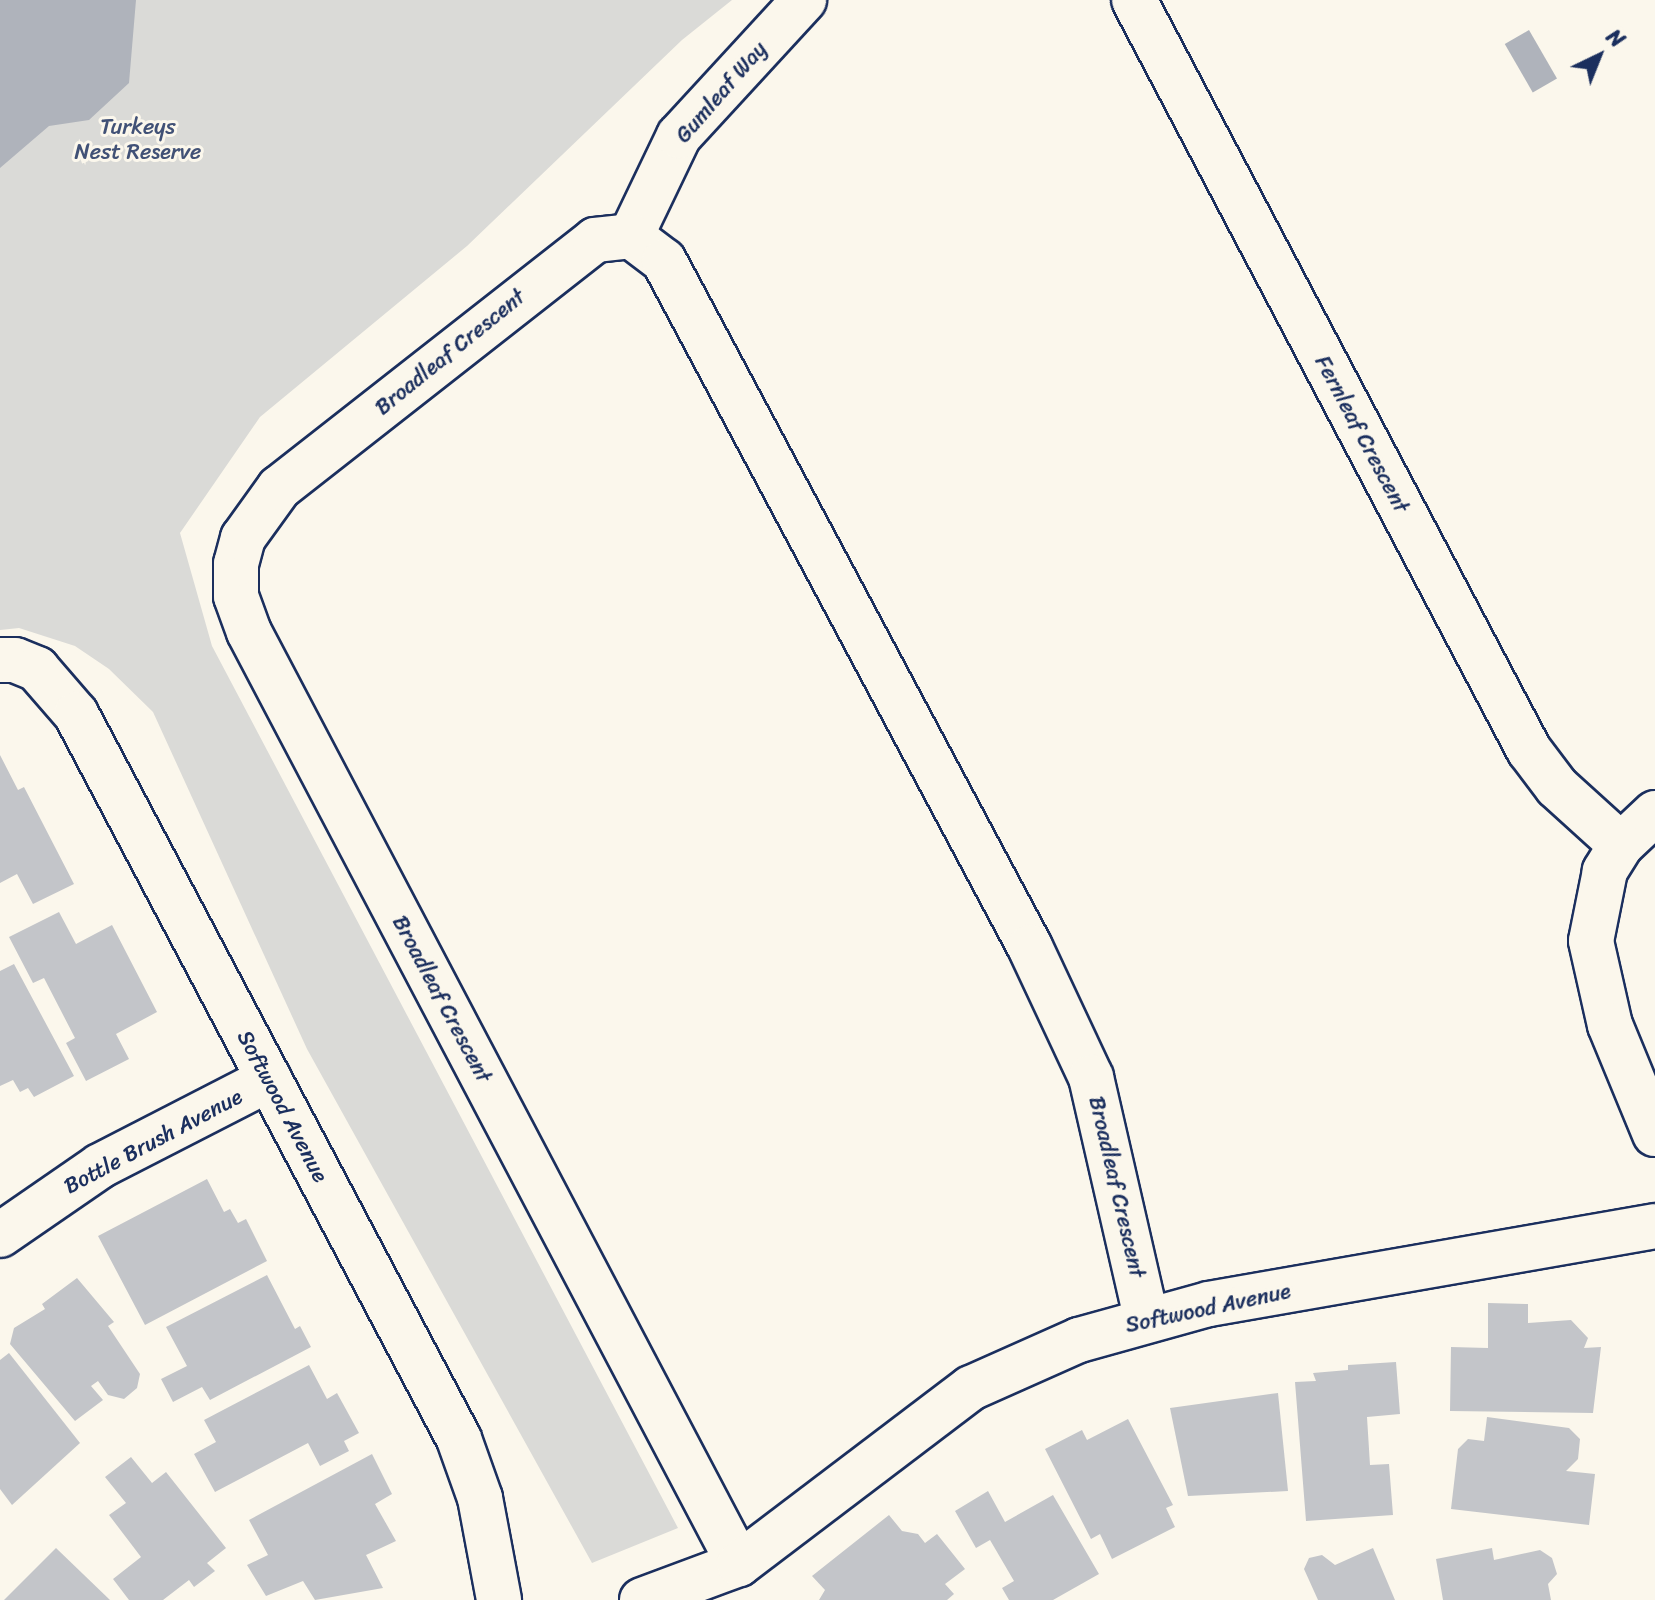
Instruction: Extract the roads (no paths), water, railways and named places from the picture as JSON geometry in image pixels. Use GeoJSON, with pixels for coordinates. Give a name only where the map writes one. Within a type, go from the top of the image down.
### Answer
{"type":"FeatureCollection","features":[{"type":"Feature","properties":{"kind":"street","name":"Gumleaf Way"},"geometry":{"type":"LineString","coordinates":[[631,236],[679,136],[804,0]]}},
{"type":"Feature","properties":{"kind":"street","name":"Fernleaf Crescent"},"geometry":{"type":"LineString","coordinates":[[1134,0],[1529,750],[1557,787],[1621,845]]}},
{"type":"Feature","properties":{"kind":"street","name":"Broadleaf Crescent"},"geometry":{"type":"LineString","coordinates":[[739,1564],[249,632],[236,596],[236,564],[243,538],[279,488],[578,250],[595,240],[631,236],[648,244],[677,282],[1063,1012],[1091,1077],[1110,1141],[1146,1318]]}},
{"type":"Feature","properties":{"kind":"street","name":"Softwood Avenue"},"geometry":{"type":"LineString","coordinates":[[0,660],[15,660],[37,669],[76,714],[459,1439],[480,1498],[499,1600]]}},
{"type":"Feature","properties":{"kind":"street"},"geometry":{"type":"LineString","coordinates":[[1655,813],[1621,845],[1605,871],[1591,941],[1610,1025],[1655,1134]]}},
{"type":"Feature","properties":{"kind":"street","name":"Bottle Brush Avenue"},"geometry":{"type":"LineString","coordinates":[[0,1235],[100,1166],[269,1079]]}},
{"type":"Feature","properties":{"kind":"street","name":"Softwood Avenue"},"geometry":{"type":"LineString","coordinates":[[642,1600],[739,1564],[971,1388],[1079,1340],[1146,1318],[1655,1226]]}},
{"type":"Feature","properties":{"kind":"park label","name":"Turkeys Nest Reserve"},"geometry":{"type":"Point","coordinates":[138,138]}}]}
